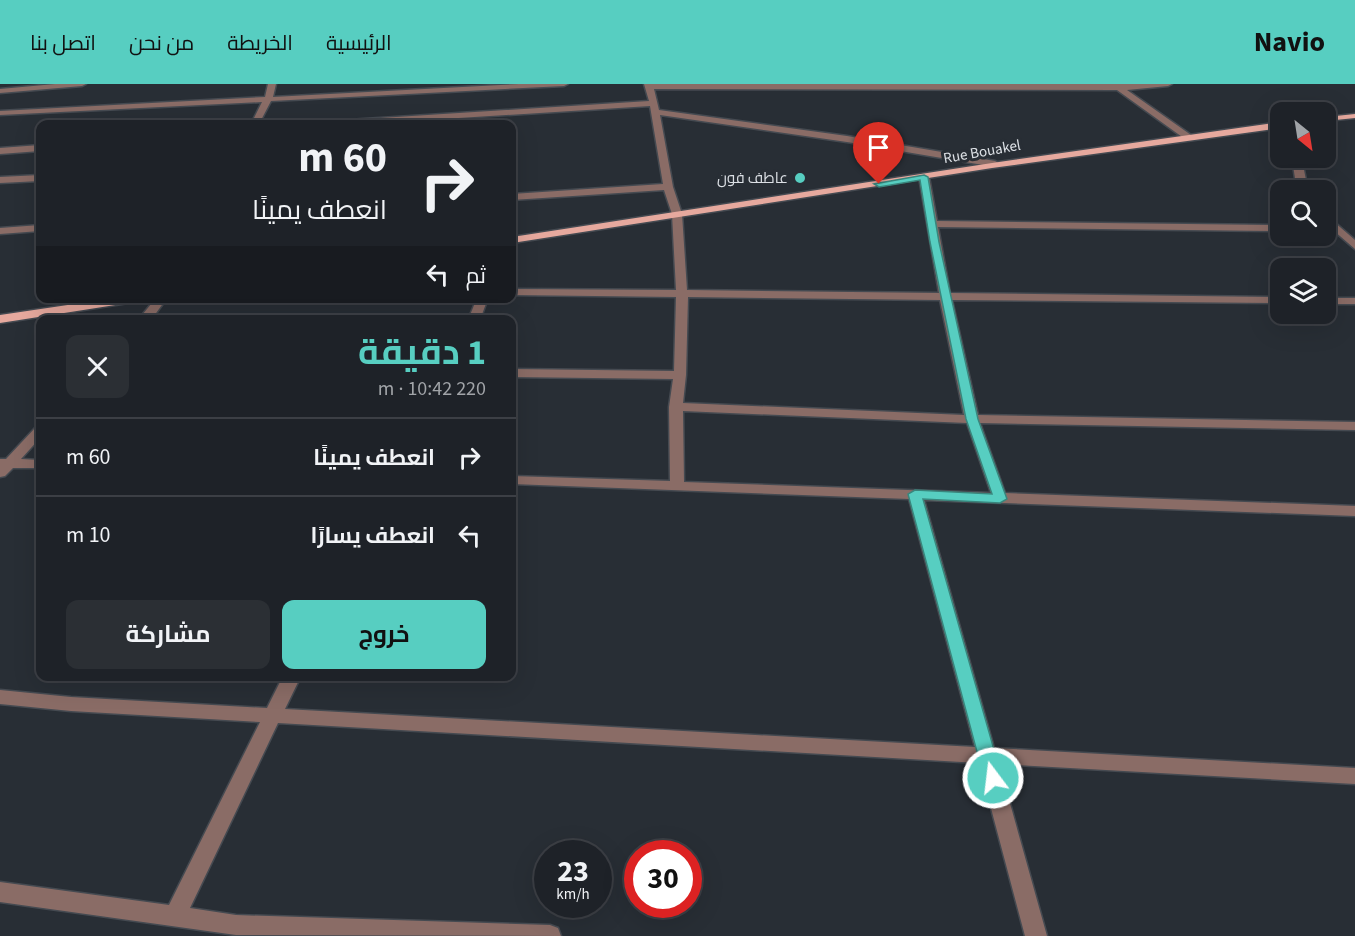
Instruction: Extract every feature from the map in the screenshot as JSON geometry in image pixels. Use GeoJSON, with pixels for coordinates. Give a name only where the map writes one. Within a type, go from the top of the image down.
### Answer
{"type":"FeatureCollection","features":[{"type":"Feature","properties":{"kind":"main road"},"geometry":{"type":"LineString","coordinates":[[1336,118],[1355,116]]}},
{"type":"Feature","properties":{"kind":"main road","name":"Rue Bouakel"},"geometry":{"type":"LineString","coordinates":[[516,239],[924,177],[995,164],[1270,126]]}},
{"type":"Feature","properties":{"kind":"main road"},"geometry":{"type":"LineString","coordinates":[[0,319],[107,303]]}},
{"type":"Feature","properties":{"kind":"street"},"geometry":{"type":"LineString","coordinates":[[0,91],[82,84]]}},
{"type":"Feature","properties":{"kind":"street"},"geometry":{"type":"LineString","coordinates":[[257,120],[269,97],[272,84]]}},
{"type":"Feature","properties":{"kind":"street"},"geometry":{"type":"LineString","coordinates":[[346,120],[407,101],[564,84]]}},
{"type":"Feature","properties":{"kind":"street"},"geometry":{"type":"LineString","coordinates":[[677,486],[676,407],[680,375],[682,293],[676,214],[668,187],[655,107],[649,86],[1119,88],[1168,84]]}},
{"type":"Feature","properties":{"kind":"street"},"geometry":{"type":"LineString","coordinates":[[29,96],[39,86]]}},
{"type":"Feature","properties":{"kind":"street"},"geometry":{"type":"LineString","coordinates":[[1119,88],[1188,137]]}},
{"type":"Feature","properties":{"kind":"street"},"geometry":{"type":"LineString","coordinates":[[0,113],[269,97],[655,107],[995,164]]}},
{"type":"Feature","properties":{"kind":"street"},"geometry":{"type":"LineString","coordinates":[[13,112],[21,104]]}},
{"type":"Feature","properties":{"kind":"street"},"geometry":{"type":"LineString","coordinates":[[0,151],[36,148]]}},
{"type":"Feature","properties":{"kind":"street"},"geometry":{"type":"LineString","coordinates":[[924,177],[945,296],[972,419],[1000,499]]}},
{"type":"Feature","properties":{"kind":"street"},"geometry":{"type":"LineString","coordinates":[[0,180],[36,178]]}},
{"type":"Feature","properties":{"kind":"street"},"geometry":{"type":"LineString","coordinates":[[516,197],[668,187]]}},
{"type":"Feature","properties":{"kind":"street"},"geometry":{"type":"LineString","coordinates":[[931,224],[1270,228]]}},
{"type":"Feature","properties":{"kind":"street"},"geometry":{"type":"LineString","coordinates":[[0,231],[36,228]]}},
{"type":"Feature","properties":{"kind":"street"},"geometry":{"type":"LineString","coordinates":[[1336,232],[1355,246]]}},
{"type":"Feature","properties":{"kind":"street"},"geometry":{"type":"LineString","coordinates":[[516,292],[1270,300]]}},
{"type":"Feature","properties":{"kind":"street"},"geometry":{"type":"LineString","coordinates":[[1336,301],[1355,301]]}},
{"type":"Feature","properties":{"kind":"street"},"geometry":{"type":"LineString","coordinates":[[148,315],[158,303]]}},
{"type":"Feature","properties":{"kind":"street"},"geometry":{"type":"LineString","coordinates":[[516,373],[680,375]]}},
{"type":"Feature","properties":{"kind":"street"},"geometry":{"type":"LineString","coordinates":[[676,407],[972,419],[1355,426]]}},
{"type":"Feature","properties":{"kind":"street"},"geometry":{"type":"LineString","coordinates":[[3,466],[36,435]]}},
{"type":"Feature","properties":{"kind":"street"},"geometry":{"type":"LineString","coordinates":[[3,466],[36,464]]}},
{"type":"Feature","properties":{"kind":"street"},"geometry":{"type":"LineString","coordinates":[[516,480],[1355,511]]}},
{"type":"Feature","properties":{"kind":"street"},"geometry":{"type":"LineString","coordinates":[[915,494],[1036,936]]}},
{"type":"Feature","properties":{"kind":"street"},"geometry":{"type":"LineString","coordinates":[[175,916],[290,681]]}},
{"type":"Feature","properties":{"kind":"street"},"geometry":{"type":"LineString","coordinates":[[0,697],[71,704],[274,716],[1355,776]]}},
{"type":"Feature","properties":{"kind":"street"},"geometry":{"type":"LineString","coordinates":[[0,892],[236,925],[550,936]]}},
{"type":"Feature","properties":{"kind":"place","name":"عاطف فون"},"geometry":{"type":"Point","coordinates":[800,178]}},
{"type":"Feature","properties":{"kind":"route"},"geometry":{"type":"LineString","coordinates":[[879,184],[924,177],[934,242],[972,419],[1000,499],[915,494],[993,778]]}}]}
